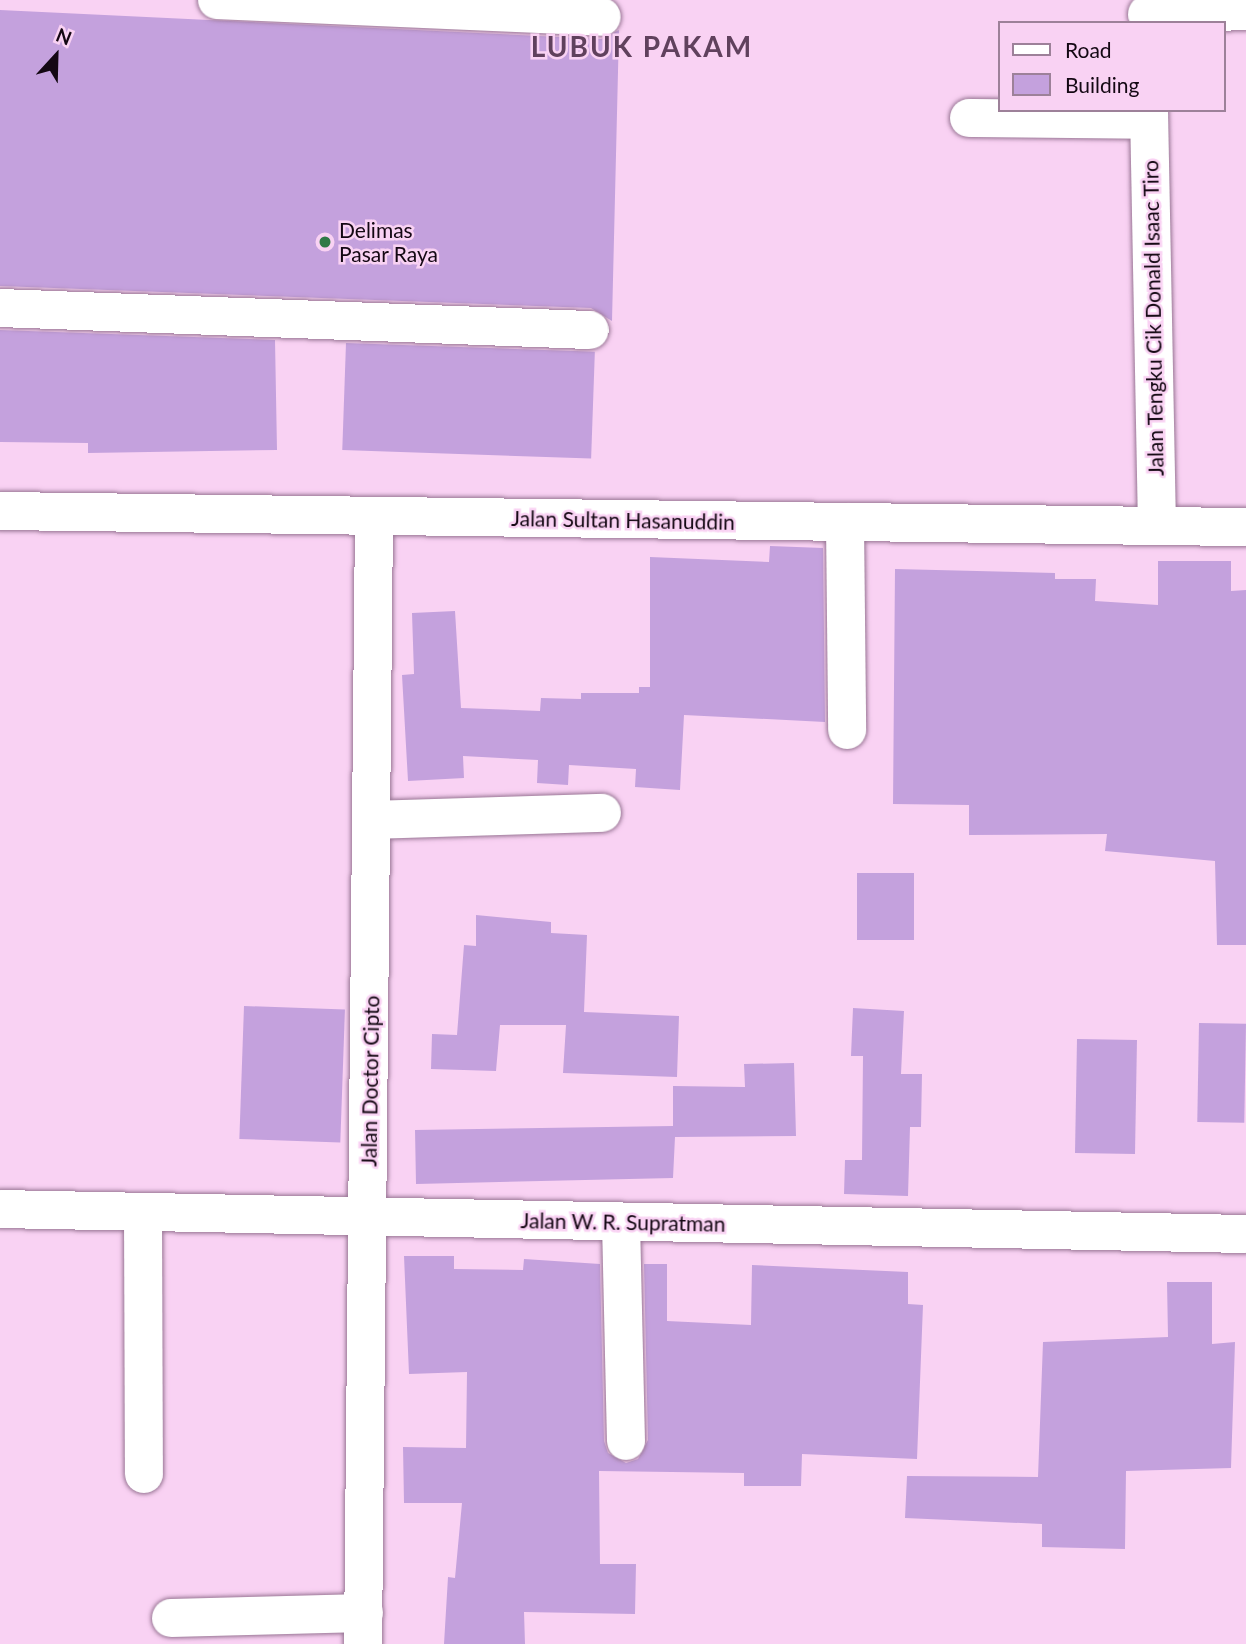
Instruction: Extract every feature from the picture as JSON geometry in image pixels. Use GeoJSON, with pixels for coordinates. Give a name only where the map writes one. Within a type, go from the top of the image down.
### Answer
{"type":"FeatureCollection","features":[{"type":"Feature","properties":{"kind":"street"},"geometry":{"type":"LineString","coordinates":[[218,0],[602,17]]}},
{"type":"Feature","properties":{"kind":"street"},"geometry":{"type":"LineString","coordinates":[[1147,12],[1246,10]]}},
{"type":"Feature","properties":{"kind":"street"},"geometry":{"type":"LineString","coordinates":[[969,118],[1149,115]]}},
{"type":"Feature","properties":{"kind":"street","name":"Jalan Tengku Cik Donald Isaac Tiro"},"geometry":{"type":"LineString","coordinates":[[1149,115],[1157,526]]}},
{"type":"Feature","properties":{"kind":"street"},"geometry":{"type":"LineString","coordinates":[[0,308],[590,330]]}},
{"type":"Feature","properties":{"kind":"street","name":"Jalan Sultan Hasanuddin"},"geometry":{"type":"LineString","coordinates":[[0,511],[1246,527]]}},
{"type":"Feature","properties":{"kind":"street","name":"Jalan Doctor Cipto"},"geometry":{"type":"LineString","coordinates":[[363,1629],[374,517]]}},
{"type":"Feature","properties":{"kind":"street"},"geometry":{"type":"LineString","coordinates":[[845,522],[847,730]]}},
{"type":"Feature","properties":{"kind":"street"},"geometry":{"type":"LineString","coordinates":[[373,820],[602,813]]}},
{"type":"Feature","properties":{"kind":"street","name":"Jalan W. R. Supratman"},"geometry":{"type":"LineString","coordinates":[[0,1209],[1246,1234]]}},
{"type":"Feature","properties":{"kind":"street"},"geometry":{"type":"LineString","coordinates":[[144,1213],[144,1474]]}},
{"type":"Feature","properties":{"kind":"street"},"geometry":{"type":"LineString","coordinates":[[621,1222],[626,1441]]}},
{"type":"Feature","properties":{"kind":"street"},"geometry":{"type":"LineString","coordinates":[[171,1618],[363,1629]]}},
{"type":"Feature","properties":{"kind":"building"},"geometry":{"type":"Polygon","coordinates":[[[0,10],[601,39],[619,30],[612,321],[591,308],[0,286],[0,10]]]}},
{"type":"Feature","properties":{"kind":"building"},"geometry":{"type":"Polygon","coordinates":[[[0,330],[275,340],[277,450],[88,453],[88,443],[0,442],[0,330]]]}},
{"type":"Feature","properties":{"kind":"building"},"geometry":{"type":"Polygon","coordinates":[[[346,343],[595,352],[591,459],[342,450],[346,343]]]}},
{"type":"Feature","properties":{"kind":"building"},"geometry":{"type":"Polygon","coordinates":[[[770,546],[823,548],[825,722],[684,715],[680,790],[635,787],[636,769],[569,765],[568,785],[537,783],[538,760],[463,756],[464,778],[408,781],[402,675],[414,674],[412,613],[455,611],[461,708],[540,711],[541,698],[581,699],[581,693],[639,693],[639,687],[650,687],[650,557],[769,562],[770,546]]]}},
{"type":"Feature","properties":{"kind":"building"},"geometry":{"type":"Polygon","coordinates":[[[1158,561],[1231,561],[1231,591],[1246,590],[1246,945],[1217,945],[1215,861],[1105,851],[1107,834],[969,835],[969,805],[893,804],[895,569],[1055,573],[1055,579],[1096,579],[1095,601],[1158,605],[1158,561]]]}},
{"type":"Feature","properties":{"kind":"building"},"geometry":{"type":"Polygon","coordinates":[[[857,873],[914,873],[914,940],[857,940],[857,873]]]}},
{"type":"Feature","properties":{"kind":"building"},"geometry":{"type":"Polygon","coordinates":[[[476,915],[551,922],[551,933],[587,935],[584,1012],[679,1016],[677,1077],[563,1073],[566,1025],[500,1025],[496,1071],[431,1069],[432,1034],[457,1035],[464,945],[476,946],[476,915]]]}},
{"type":"Feature","properties":{"kind":"building"},"geometry":{"type":"Polygon","coordinates":[[[244,1006],[345,1010],[340,1142],[239,1139],[244,1006]]]}},
{"type":"Feature","properties":{"kind":"building"},"geometry":{"type":"Polygon","coordinates":[[[853,1008],[904,1011],[901,1074],[922,1074],[921,1127],[910,1127],[908,1196],[844,1194],[845,1160],[862,1160],[863,1056],[851,1056],[853,1008]]]}},
{"type":"Feature","properties":{"kind":"building"},"geometry":{"type":"Polygon","coordinates":[[[1199,1023],[1246,1024],[1244,1123],[1197,1122],[1199,1023]]]}},
{"type":"Feature","properties":{"kind":"building"},"geometry":{"type":"Polygon","coordinates":[[[1077,1039],[1137,1040],[1135,1154],[1075,1153],[1077,1039]]]}},
{"type":"Feature","properties":{"kind":"building"},"geometry":{"type":"Polygon","coordinates":[[[794,1063],[796,1136],[675,1137],[673,1178],[416,1184],[415,1130],[673,1126],[673,1086],[745,1087],[744,1064],[794,1063]]]}},
{"type":"Feature","properties":{"kind":"building"},"geometry":{"type":"Polygon","coordinates":[[[404,1256],[454,1256],[454,1269],[523,1270],[524,1259],[600,1264],[604,1441],[608,1453],[626,1463],[638,1459],[648,1440],[644,1264],[667,1264],[667,1321],[751,1325],[752,1265],[908,1272],[908,1304],[923,1305],[917,1459],[802,1454],[801,1486],[744,1486],[744,1473],[599,1471],[600,1564],[636,1564],[635,1614],[524,1612],[525,1644],[444,1644],[448,1577],[455,1578],[462,1503],[404,1503],[403,1447],[466,1448],[467,1372],[409,1374],[404,1256]]]}},
{"type":"Feature","properties":{"kind":"building"},"geometry":{"type":"Polygon","coordinates":[[[1167,1282],[1212,1282],[1212,1344],[1235,1342],[1231,1468],[1126,1471],[1125,1549],[1042,1547],[1042,1524],[905,1518],[907,1476],[1038,1477],[1043,1342],[1168,1337],[1167,1282]]]}},
{"type":"Feature","properties":{"kind":"place","name":"Delimas Pasar Raya"},"geometry":{"type":"Point","coordinates":[325,242]}},
{"type":"Feature","properties":{"kind":"district","name":"LUBUK PAKAM"},"geometry":{"type":"Point","coordinates":[642,46]}}]}
